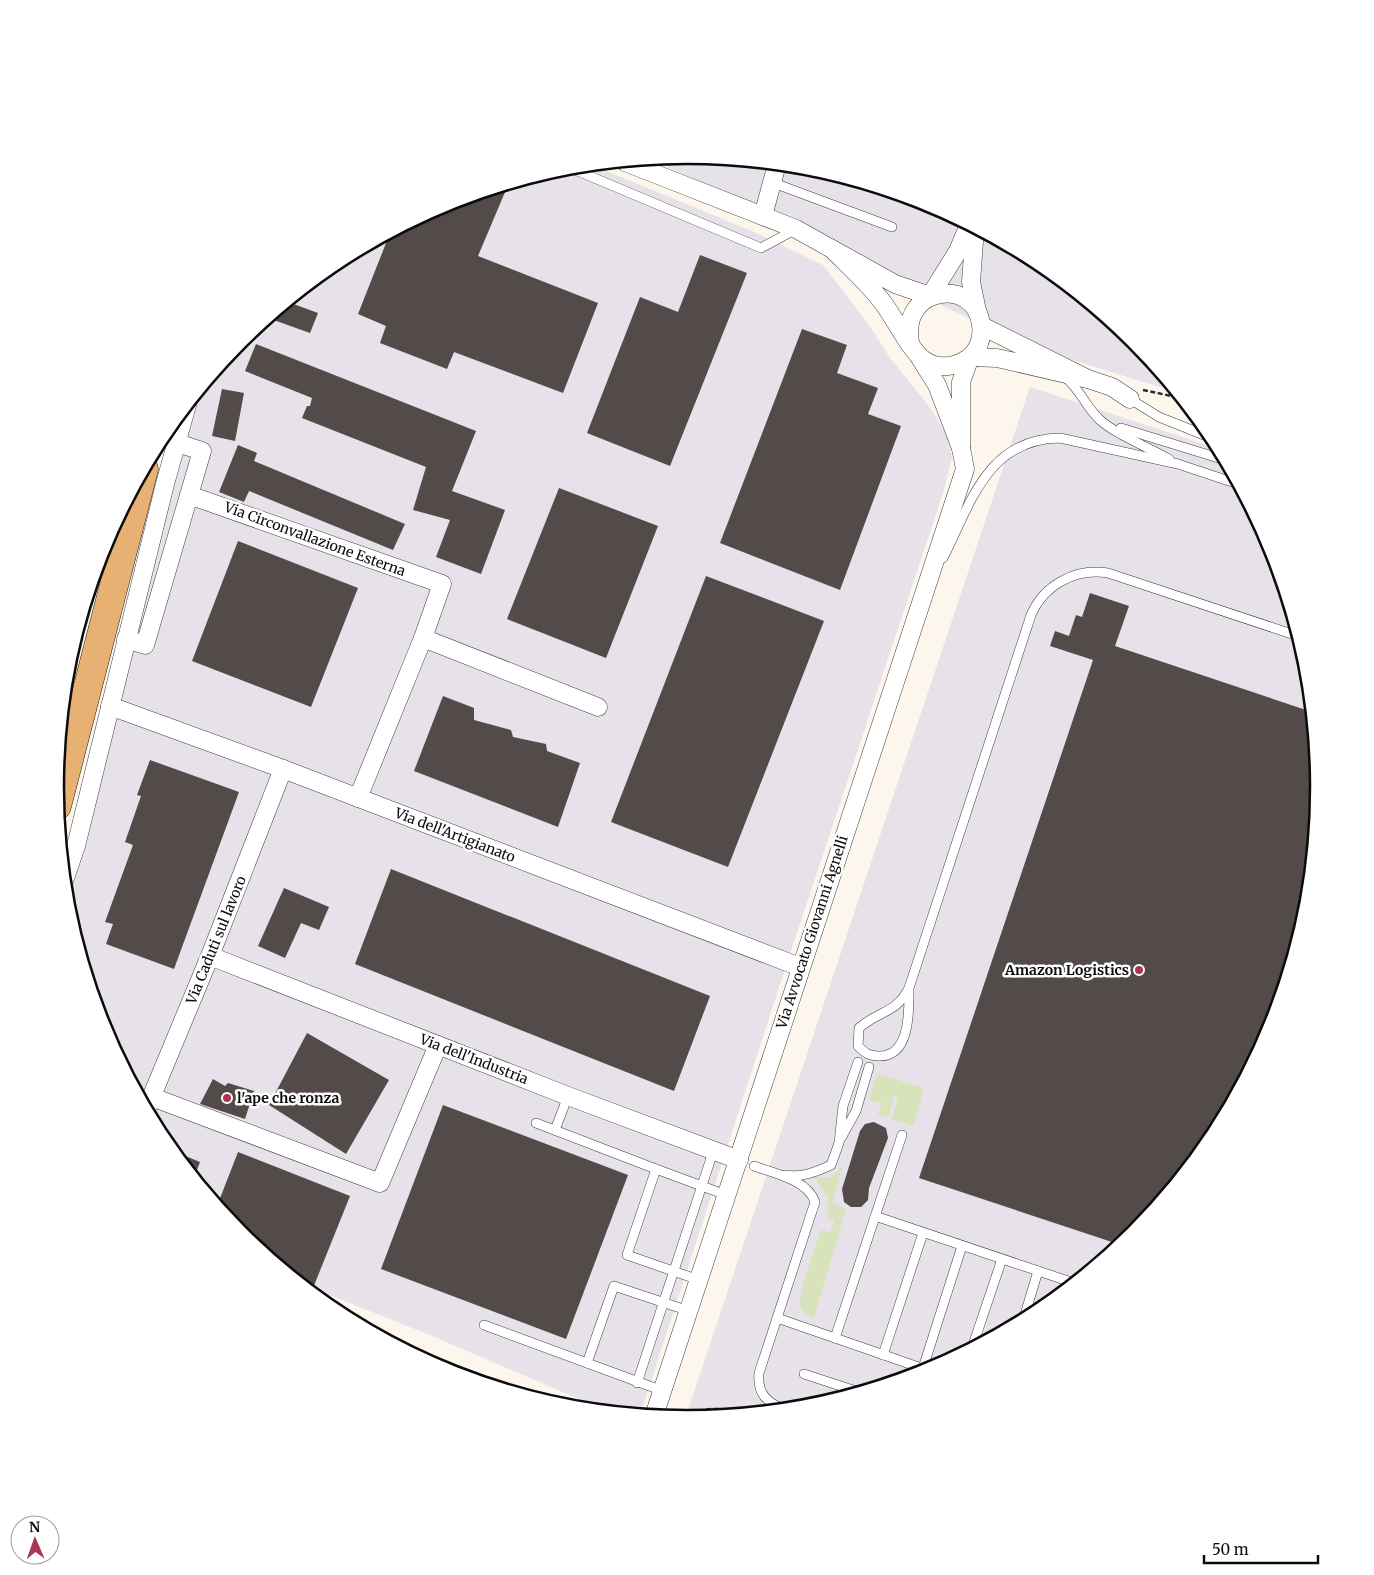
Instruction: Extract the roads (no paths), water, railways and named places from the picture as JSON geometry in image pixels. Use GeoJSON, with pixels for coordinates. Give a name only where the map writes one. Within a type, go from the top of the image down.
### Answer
{"type":"FeatureCollection","features":[{"type":"Feature","properties":{"kind":"main road"},"geometry":{"type":"LineString","coordinates":[[64,778],[138,494]]}},
{"type":"Feature","properties":{"kind":"main road"},"geometry":{"type":"LineString","coordinates":[[76,668],[92,603]]}},
{"type":"Feature","properties":{"kind":"street"},"geometry":{"type":"LineString","coordinates":[[638,167],[796,229],[895,284],[930,296]]}},
{"type":"Feature","properties":{"kind":"street"},"geometry":{"type":"LineString","coordinates":[[763,216],[775,171]]}},
{"type":"Feature","properties":{"kind":"street"},"geometry":{"type":"LineString","coordinates":[[930,296],[958,251],[967,231]]}},
{"type":"Feature","properties":{"kind":"street"},"geometry":{"type":"LineString","coordinates":[[974,235],[970,282],[979,319],[977,348],[970,357],[960,364],[948,367],[936,366],[925,361],[913,347],[908,331],[912,315],[921,302],[930,296],[939,294],[956,295],[964,299],[979,319],[1088,379]]}},
{"type":"Feature","properties":{"kind":"street"},"geometry":{"type":"LineString","coordinates":[[832,249],[880,299],[913,347],[937,385],[961,448]]}},
{"type":"Feature","properties":{"kind":"street"},"geometry":{"type":"LineString","coordinates":[[970,357],[997,358],[1088,379],[1112,387],[1130,400]]}},
{"type":"Feature","properties":{"kind":"street"},"geometry":{"type":"LineString","coordinates":[[961,448],[961,382],[970,357]]}},
{"type":"Feature","properties":{"kind":"street"},"geometry":{"type":"LineString","coordinates":[[69,867],[76,846],[126,639],[182,423]]}},
{"type":"Feature","properties":{"kind":"street"},"geometry":{"type":"LineString","coordinates":[[126,639],[145,645],[202,451],[177,443]]}},
{"type":"Feature","properties":{"kind":"street","name":"Via Avvocato Giovanni Agnelli"},"geometry":{"type":"LineString","coordinates":[[656,1410],[726,1195],[746,1163],[800,967],[965,469],[961,448]]}},
{"type":"Feature","properties":{"kind":"street","name":"Via Circonvallazione Esterna"},"geometry":{"type":"LineString","coordinates":[[189,495],[442,584],[423,638]]}},
{"type":"Feature","properties":{"kind":"street"},"geometry":{"type":"LineString","coordinates":[[358,798],[423,638],[598,707]]}},
{"type":"Feature","properties":{"kind":"street","name":"Via dell'Artigianato"},"geometry":{"type":"LineString","coordinates":[[110,706],[283,769],[800,967]]}},
{"type":"Feature","properties":{"kind":"street","name":"Via Caduti sul lavoro"},"geometry":{"type":"LineString","coordinates":[[149,1103],[210,956],[283,769]]}},
{"type":"Feature","properties":{"kind":"street","name":"Via dell'Industria"},"geometry":{"type":"LineString","coordinates":[[210,956],[713,1152],[746,1163]]}},
{"type":"Feature","properties":{"kind":"street"},"geometry":{"type":"LineString","coordinates":[[150,1104],[380,1183],[438,1045]]}},
{"type":"Feature","properties":{"kind":"lane"},"geometry":{"type":"LineString","coordinates":[[583,173],[761,248],[796,229]]}},
{"type":"Feature","properties":{"kind":"lane"},"geometry":{"type":"LineString","coordinates":[[771,182],[892,227]]}},
{"type":"Feature","properties":{"kind":"lane"},"geometry":{"type":"LineString","coordinates":[[1047,369],[1066,378],[1102,422],[1178,464]]}},
{"type":"Feature","properties":{"kind":"lane"},"geometry":{"type":"LineString","coordinates":[[1130,400],[1158,417],[1199,433]]}},
{"type":"Feature","properties":{"kind":"lane"},"geometry":{"type":"LineString","coordinates":[[1102,422],[1215,457]]}},
{"type":"Feature","properties":{"kind":"lane"},"geometry":{"type":"LineString","coordinates":[[921,601],[984,477],[998,461],[1014,448],[1042,438],[1060,438],[1178,464],[1230,482]]}},
{"type":"Feature","properties":{"kind":"lane"},"geometry":{"type":"LineString","coordinates":[[909,988],[909,1014],[903,1039],[899,1047],[892,1053],[882,1056],[870,1056],[858,1046],[859,1028],[868,1020],[893,1009],[904,998],[909,988],[1031,615],[1044,595],[1056,584],[1084,572],[1108,572],[1291,634]]}},
{"type":"Feature","properties":{"kind":"lane"},"geometry":{"type":"LineString","coordinates":[[769,1172],[793,1176],[814,1172],[831,1165],[838,1143],[843,1106],[858,1062]]}},
{"type":"Feature","properties":{"kind":"lane"},"geometry":{"type":"LineString","coordinates":[[838,1143],[856,1111],[869,1067]]}},
{"type":"Feature","properties":{"kind":"lane"},"geometry":{"type":"LineString","coordinates":[[556,1130],[568,1096]]}},
{"type":"Feature","properties":{"kind":"lane"},"geometry":{"type":"LineString","coordinates":[[536,1123],[726,1195]]}},
{"type":"Feature","properties":{"kind":"lane"},"geometry":{"type":"LineString","coordinates":[[835,1338],[902,1135]]}},
{"type":"Feature","properties":{"kind":"lane"},"geometry":{"type":"LineString","coordinates":[[637,1382],[713,1152]]}},
{"type":"Feature","properties":{"kind":"lane"},"geometry":{"type":"LineString","coordinates":[[746,1163],[802,1185],[813,1196],[815,1202],[758,1383],[759,1390],[773,1404]]}},
{"type":"Feature","properties":{"kind":"lane"},"geometry":{"type":"LineString","coordinates":[[656,1169],[627,1255],[699,1280]]}},
{"type":"Feature","properties":{"kind":"lane"},"geometry":{"type":"LineString","coordinates":[[875,1216],[1067,1281]]}},
{"type":"Feature","properties":{"kind":"lane"},"geometry":{"type":"LineString","coordinates":[[883,1355],[923,1233]]}},
{"type":"Feature","properties":{"kind":"lane"},"geometry":{"type":"LineString","coordinates":[[929,1361],[962,1246]]}},
{"type":"Feature","properties":{"kind":"lane"},"geometry":{"type":"LineString","coordinates":[[975,1340],[1002,1259]]}},
{"type":"Feature","properties":{"kind":"lane"},"geometry":{"type":"LineString","coordinates":[[1026,1310],[1038,1271]]}},
{"type":"Feature","properties":{"kind":"lane"},"geometry":{"type":"LineString","coordinates":[[587,1363],[614,1286],[689,1311]]}},
{"type":"Feature","properties":{"kind":"lane"},"geometry":{"type":"LineString","coordinates":[[777,1318],[917,1367]]}},
{"type":"Feature","properties":{"kind":"lane"},"geometry":{"type":"LineString","coordinates":[[484,1325],[663,1391]]}},
{"type":"Feature","properties":{"kind":"lane"},"geometry":{"type":"LineString","coordinates":[[804,1374],[851,1389]]}},
{"type":"Feature","properties":{"kind":"place","name":"Amazon Logistics"},"geometry":{"type":"Point","coordinates":[1139,970]}},
{"type":"Feature","properties":{"kind":"place","name":"l'ape che ronza"},"geometry":{"type":"Point","coordinates":[227,1098]}}]}
